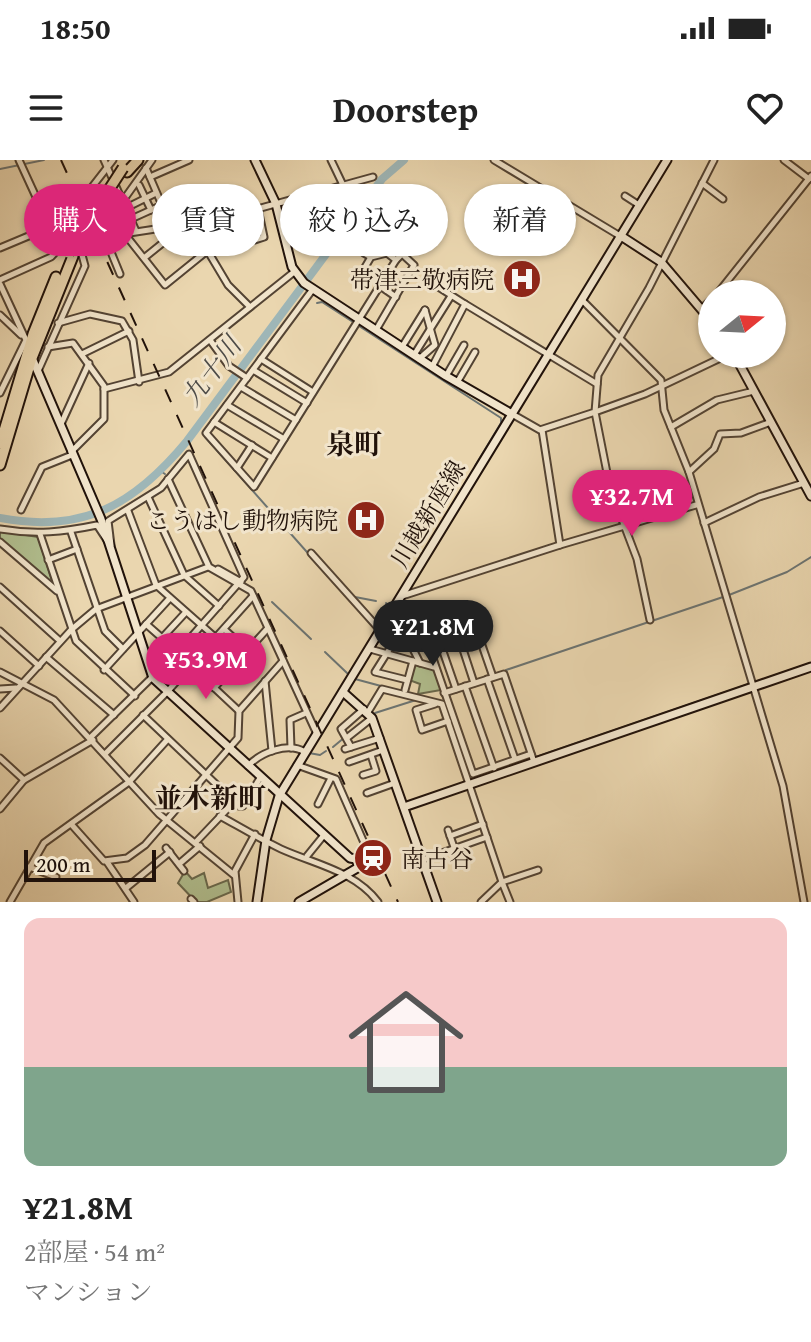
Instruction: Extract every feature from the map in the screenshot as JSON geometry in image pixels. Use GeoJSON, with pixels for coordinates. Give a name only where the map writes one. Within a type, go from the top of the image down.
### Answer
{"type":"FeatureCollection","features":[{"type":"Feature","properties":{"kind":"highway"},"geometry":{"type":"LineString","coordinates":[[115,184],[126,167],[138,160]]}},
{"type":"Feature","properties":{"kind":"highway"},"geometry":{"type":"LineString","coordinates":[[0,444],[29,349],[64,256]]}},
{"type":"Feature","properties":{"kind":"highway"},"geometry":{"type":"LineString","coordinates":[[0,465],[29,349]]}},
{"type":"Feature","properties":{"kind":"street"},"geometry":{"type":"LineString","coordinates":[[19,160],[30,184]]}},
{"type":"Feature","properties":{"kind":"street"},"geometry":{"type":"LineString","coordinates":[[92,184],[105,163],[113,160]]}},
{"type":"Feature","properties":{"kind":"street"},"geometry":{"type":"LineString","coordinates":[[134,184],[152,160]]}},
{"type":"Feature","properties":{"kind":"street"},"geometry":{"type":"LineString","coordinates":[[150,177],[189,160]]}},
{"type":"Feature","properties":{"kind":"street"},"geometry":{"type":"LineString","coordinates":[[255,160],[276,204],[297,275],[311,288],[446,376],[542,430],[595,412],[701,368]]}},
{"type":"Feature","properties":{"kind":"street"},"geometry":{"type":"LineString","coordinates":[[331,160],[343,184]]}},
{"type":"Feature","properties":{"kind":"street"},"geometry":{"type":"LineString","coordinates":[[494,160],[661,262],[698,305]]}},
{"type":"Feature","properties":{"kind":"street","name":"川越新座線"},"geometry":{"type":"LineString","coordinates":[[257,902],[266,840],[279,796],[667,160]]}},
{"type":"Feature","properties":{"kind":"street"},"geometry":{"type":"LineString","coordinates":[[650,620],[637,559],[610,488],[595,412],[598,375],[714,160]]}},
{"type":"Feature","properties":{"kind":"street"},"geometry":{"type":"LineString","coordinates":[[728,280],[810,178],[784,160]]}},
{"type":"Feature","properties":{"kind":"street"},"geometry":{"type":"LineString","coordinates":[[105,163],[115,184]]}},
{"type":"Feature","properties":{"kind":"street"},"geometry":{"type":"LineString","coordinates":[[146,168],[153,184]]}},
{"type":"Feature","properties":{"kind":"street"},"geometry":{"type":"LineString","coordinates":[[347,184],[373,177]]}},
{"type":"Feature","properties":{"kind":"street"},"geometry":{"type":"LineString","coordinates":[[702,183],[723,199]]}},
{"type":"Feature","properties":{"kind":"street"},"geometry":{"type":"LineString","coordinates":[[136,217],[151,210],[139,185]]}},
{"type":"Feature","properties":{"kind":"street"},"geometry":{"type":"LineString","coordinates":[[136,203],[152,195]]}},
{"type":"Feature","properties":{"kind":"street"},"geometry":{"type":"LineString","coordinates":[[625,196],[639,205]]}},
{"type":"Feature","properties":{"kind":"street"},"geometry":{"type":"LineString","coordinates":[[264,207],[280,203]]}},
{"type":"Feature","properties":{"kind":"street"},"geometry":{"type":"LineString","coordinates":[[136,231],[152,229]]}},
{"type":"Feature","properties":{"kind":"street"},"geometry":{"type":"LineString","coordinates":[[0,248],[24,238]]}},
{"type":"Feature","properties":{"kind":"street"},"geometry":{"type":"LineString","coordinates":[[136,248],[165,285],[201,256]]}},
{"type":"Feature","properties":{"kind":"street"},"geometry":{"type":"LineString","coordinates":[[144,258],[152,252]]}},
{"type":"Feature","properties":{"kind":"street"},"geometry":{"type":"LineString","coordinates":[[361,274],[371,257],[387,253],[396,260]]}},
{"type":"Feature","properties":{"kind":"street"},"geometry":{"type":"LineString","coordinates":[[311,288],[206,433],[254,487],[402,254],[414,265],[376,330]]}},
{"type":"Feature","properties":{"kind":"street"},"geometry":{"type":"LineString","coordinates":[[54,256],[0,282],[101,519],[153,678],[324,835],[378,902]]}},
{"type":"Feature","properties":{"kind":"street"},"geometry":{"type":"LineString","coordinates":[[38,372],[57,323],[85,266],[82,256]]}},
{"type":"Feature","properties":{"kind":"street"},"geometry":{"type":"LineString","coordinates":[[112,256],[120,274]]}},
{"type":"Feature","properties":{"kind":"street"},"geometry":{"type":"LineString","coordinates":[[210,256],[228,285],[250,307]]}},
{"type":"Feature","properties":{"kind":"street"},"geometry":{"type":"LineString","coordinates":[[104,389],[169,372],[250,307],[297,275]]}},
{"type":"Feature","properties":{"kind":"street"},"geometry":{"type":"LineString","coordinates":[[429,281],[597,384]]}},
{"type":"Feature","properties":{"kind":"street"},"geometry":{"type":"LineString","coordinates":[[380,286],[396,297]]}},
{"type":"Feature","properties":{"kind":"street"},"geometry":{"type":"LineString","coordinates":[[417,357],[451,296]]}},
{"type":"Feature","properties":{"kind":"street"},"geometry":{"type":"LineString","coordinates":[[582,300],[657,372],[671,427],[689,472],[696,505],[783,786],[804,902]]}},
{"type":"Feature","properties":{"kind":"street"},"geometry":{"type":"LineString","coordinates":[[432,367],[465,304]]}},
{"type":"Feature","properties":{"kind":"street"},"geometry":{"type":"LineString","coordinates":[[402,347],[425,310],[435,345],[417,357]]}},
{"type":"Feature","properties":{"kind":"street"},"geometry":{"type":"LineString","coordinates":[[57,323],[90,314],[122,321],[137,355],[139,382]]}},
{"type":"Feature","properties":{"kind":"street"},"geometry":{"type":"LineString","coordinates":[[0,315],[29,349]]}},
{"type":"Feature","properties":{"kind":"street"},"geometry":{"type":"LineString","coordinates":[[82,354],[129,331]]}},
{"type":"Feature","properties":{"kind":"street"},"geometry":{"type":"LineString","coordinates":[[210,340],[232,368],[245,377]]}},
{"type":"Feature","properties":{"kind":"street"},"geometry":{"type":"LineString","coordinates":[[21,510],[42,467],[71,453],[104,419],[104,389],[82,354],[73,343],[48,347]]}},
{"type":"Feature","properties":{"kind":"street"},"geometry":{"type":"LineString","coordinates":[[446,376],[464,345]]}},
{"type":"Feature","properties":{"kind":"street"},"geometry":{"type":"LineString","coordinates":[[0,393],[29,349]]}},
{"type":"Feature","properties":{"kind":"street"},"geometry":{"type":"LineString","coordinates":[[458,381],[475,352]]}},
{"type":"Feature","properties":{"kind":"street"},"geometry":{"type":"LineString","coordinates":[[261,359],[313,392]]}},
{"type":"Feature","properties":{"kind":"street"},"geometry":{"type":"LineString","coordinates":[[60,426],[89,363]]}},
{"type":"Feature","properties":{"kind":"street"},"geometry":{"type":"LineString","coordinates":[[740,368],[811,496]]}},
{"type":"Feature","properties":{"kind":"street"},"geometry":{"type":"LineString","coordinates":[[253,370],[307,403]]}},
{"type":"Feature","properties":{"kind":"street"},"geometry":{"type":"LineString","coordinates":[[241,387],[296,420]]}},
{"type":"Feature","properties":{"kind":"street"},"geometry":{"type":"LineString","coordinates":[[671,427],[717,400],[754,391]]}},
{"type":"Feature","properties":{"kind":"street"},"geometry":{"type":"LineString","coordinates":[[227,405],[284,439]]}},
{"type":"Feature","properties":{"kind":"street"},"geometry":{"type":"LineString","coordinates":[[214,422],[272,458]]}},
{"type":"Feature","properties":{"kind":"street"},"geometry":{"type":"LineString","coordinates":[[689,472],[714,449],[720,434],[741,433],[771,422]]}},
{"type":"Feature","properties":{"kind":"street"},"geometry":{"type":"LineString","coordinates":[[542,430],[560,545]]}},
{"type":"Feature","properties":{"kind":"street"},"geometry":{"type":"LineString","coordinates":[[237,468],[252,445]]}},
{"type":"Feature","properties":{"kind":"street"},"geometry":{"type":"LineString","coordinates":[[0,809],[24,780],[92,739],[178,652],[244,576],[189,454],[148,497],[108,521],[110,546]]}},
{"type":"Feature","properties":{"kind":"street"},"geometry":{"type":"LineString","coordinates":[[169,478],[210,566],[251,591],[317,734]]}},
{"type":"Feature","properties":{"kind":"street"},"geometry":{"type":"LineString","coordinates":[[704,523],[759,497],[804,483]]}},
{"type":"Feature","properties":{"kind":"street"},"geometry":{"type":"LineString","coordinates":[[148,497],[184,575],[219,606]]}},
{"type":"Feature","properties":{"kind":"street"},"geometry":{"type":"LineString","coordinates":[[402,596],[696,505]]}},
{"type":"Feature","properties":{"kind":"street"},"geometry":{"type":"LineString","coordinates":[[128,511],[156,585],[216,638]]}},
{"type":"Feature","properties":{"kind":"street"},"geometry":{"type":"LineString","coordinates":[[0,529],[40,534],[71,532],[97,525],[110,546]]}},
{"type":"Feature","properties":{"kind":"street"},"geometry":{"type":"LineString","coordinates":[[71,532],[106,633],[123,649]]}},
{"type":"Feature","properties":{"kind":"street"},"geometry":{"type":"LineString","coordinates":[[40,534],[79,646],[135,696]]}},
{"type":"Feature","properties":{"kind":"street"},"geometry":{"type":"LineString","coordinates":[[0,542],[59,592]]}},
{"type":"Feature","properties":{"kind":"street"},"geometry":{"type":"LineString","coordinates":[[48,560],[77,549]]}},
{"type":"Feature","properties":{"kind":"street"},"geometry":{"type":"LineString","coordinates":[[311,553],[381,630]]}},
{"type":"Feature","properties":{"kind":"street"},"geometry":{"type":"LineString","coordinates":[[0,708],[60,641],[96,609],[126,595],[210,566]]}},
{"type":"Feature","properties":{"kind":"street"},"geometry":{"type":"LineString","coordinates":[[0,587],[60,641]]}},
{"type":"Feature","properties":{"kind":"street"},"geometry":{"type":"LineString","coordinates":[[106,753],[167,692],[253,596]]}},
{"type":"Feature","properties":{"kind":"street"},"geometry":{"type":"LineString","coordinates":[[104,670],[170,598]]}},
{"type":"Feature","properties":{"kind":"street"},"geometry":{"type":"LineString","coordinates":[[162,638],[186,612]]}},
{"type":"Feature","properties":{"kind":"street"},"geometry":{"type":"LineString","coordinates":[[146,624],[178,652]]}},
{"type":"Feature","properties":{"kind":"street"},"geometry":{"type":"LineString","coordinates":[[407,680],[375,672],[393,643],[412,647],[475,625],[515,759]]}},
{"type":"Feature","properties":{"kind":"street"},"geometry":{"type":"LineString","coordinates":[[214,688],[268,628]]}},
{"type":"Feature","properties":{"kind":"street"},"geometry":{"type":"LineString","coordinates":[[224,629],[247,650]]}},
{"type":"Feature","properties":{"kind":"street"},"geometry":{"type":"LineString","coordinates":[[0,631],[39,666]]}},
{"type":"Feature","properties":{"kind":"street"},"geometry":{"type":"LineString","coordinates":[[457,631],[474,684]]}},
{"type":"Feature","properties":{"kind":"street"},"geometry":{"type":"LineString","coordinates":[[438,637],[456,689]]}},
{"type":"Feature","properties":{"kind":"street"},"geometry":{"type":"LineString","coordinates":[[427,641],[473,774],[495,771],[811,667]]}},
{"type":"Feature","properties":{"kind":"street"},"geometry":{"type":"LineString","coordinates":[[405,690],[416,662],[412,647]]}},
{"type":"Feature","properties":{"kind":"street"},"geometry":{"type":"LineString","coordinates":[[370,649],[435,667]]}},
{"type":"Feature","properties":{"kind":"street"},"geometry":{"type":"LineString","coordinates":[[46,657],[114,715]]}},
{"type":"Feature","properties":{"kind":"street"},"geometry":{"type":"LineString","coordinates":[[106,862],[133,854],[207,776],[238,737],[239,711],[283,661]]}},
{"type":"Feature","properties":{"kind":"street"},"geometry":{"type":"LineString","coordinates":[[191,666],[239,711]]}},
{"type":"Feature","properties":{"kind":"street"},"geometry":{"type":"LineString","coordinates":[[0,672],[20,686],[54,700],[165,819],[234,875]]}},
{"type":"Feature","properties":{"kind":"street"},"geometry":{"type":"LineString","coordinates":[[444,693],[504,674],[532,758]]}},
{"type":"Feature","properties":{"kind":"street"},"geometry":{"type":"LineString","coordinates":[[265,681],[272,751]]}},
{"type":"Feature","properties":{"kind":"street"},"geometry":{"type":"LineString","coordinates":[[0,689],[20,686]]}},
{"type":"Feature","properties":{"kind":"street"},"geometry":{"type":"LineString","coordinates":[[465,686],[495,771]]}},
{"type":"Feature","properties":{"kind":"street"},"geometry":{"type":"LineString","coordinates":[[380,738],[348,748],[348,737],[369,713],[382,689],[442,704],[510,902]]}},
{"type":"Feature","properties":{"kind":"street"},"geometry":{"type":"LineString","coordinates":[[343,692],[369,713],[437,902]]}},
{"type":"Feature","properties":{"kind":"street"},"geometry":{"type":"LineString","coordinates":[[438,703],[416,710],[422,730],[448,721]]}},
{"type":"Feature","properties":{"kind":"street"},"geometry":{"type":"LineString","coordinates":[[291,748],[290,720],[306,713]]}},
{"type":"Feature","properties":{"kind":"street"},"geometry":{"type":"LineString","coordinates":[[348,737],[341,729],[369,713]]}},
{"type":"Feature","properties":{"kind":"street"},"geometry":{"type":"LineString","coordinates":[[143,715],[234,802],[243,806],[260,778]]}},
{"type":"Feature","properties":{"kind":"street"},"geometry":{"type":"LineString","coordinates":[[10,902],[44,843],[130,780],[168,739]]}},
{"type":"Feature","properties":{"kind":"street"},"geometry":{"type":"LineString","coordinates":[[248,767],[272,751],[291,748],[305,752]]}},
{"type":"Feature","properties":{"kind":"street"},"geometry":{"type":"LineString","coordinates":[[349,762],[384,750]]}},
{"type":"Feature","properties":{"kind":"street"},"geometry":{"type":"LineString","coordinates":[[363,775],[376,771],[371,755]]}},
{"type":"Feature","properties":{"kind":"street"},"geometry":{"type":"LineString","coordinates":[[0,758],[24,780]]}},
{"type":"Feature","properties":{"kind":"street"},"geometry":{"type":"LineString","coordinates":[[404,807],[442,791],[470,784],[515,759],[532,758]]}},
{"type":"Feature","properties":{"kind":"street"},"geometry":{"type":"LineString","coordinates":[[374,764],[388,759]]}},
{"type":"Feature","properties":{"kind":"street"},"geometry":{"type":"LineString","coordinates":[[297,765],[331,778],[342,789],[365,845],[351,867],[299,902]]}},
{"type":"Feature","properties":{"kind":"street"},"geometry":{"type":"LineString","coordinates":[[318,804],[331,778]]}},
{"type":"Feature","properties":{"kind":"street"},"geometry":{"type":"LineString","coordinates":[[367,793],[396,783]]}},
{"type":"Feature","properties":{"kind":"street"},"geometry":{"type":"LineString","coordinates":[[179,864],[234,802]]}},
{"type":"Feature","properties":{"kind":"street"},"geometry":{"type":"LineString","coordinates":[[220,816],[266,840],[307,856],[351,867]]}},
{"type":"Feature","properties":{"kind":"street"},"geometry":{"type":"LineString","coordinates":[[71,824],[106,862],[134,902]]}},
{"type":"Feature","properties":{"kind":"street"},"geometry":{"type":"LineString","coordinates":[[455,851],[449,833],[483,824]]}},
{"type":"Feature","properties":{"kind":"street"},"geometry":{"type":"LineString","coordinates":[[238,902],[234,875],[237,863],[255,834]]}},
{"type":"Feature","properties":{"kind":"street"},"geometry":{"type":"LineString","coordinates":[[307,856],[324,835]]}},
{"type":"Feature","properties":{"kind":"street"},"geometry":{"type":"LineString","coordinates":[[422,860],[455,851],[487,837]]}},
{"type":"Feature","properties":{"kind":"street"},"geometry":{"type":"LineString","coordinates":[[126,888],[168,850],[184,871]]}},
{"type":"Feature","properties":{"kind":"street"},"geometry":{"type":"LineString","coordinates":[[29,867],[56,877]]}},
{"type":"Feature","properties":{"kind":"street"},"geometry":{"type":"LineString","coordinates":[[481,902],[502,882],[538,870]]}},
{"type":"Feature","properties":{"kind":"green space"},"geometry":{"type":"Polygon","coordinates":[[[0,531],[38,537],[53,584],[0,540],[0,531]]]}},
{"type":"Feature","properties":{"kind":"green space"},"geometry":{"type":"Polygon","coordinates":[[[223,633],[244,652],[213,684],[194,665],[223,633]]]}},
{"type":"Feature","properties":{"kind":"green space"},"geometry":{"type":"Polygon","coordinates":[[[415,664],[435,670],[441,690],[418,694],[420,684],[409,680],[415,664]]]}},
{"type":"Feature","properties":{"kind":"green space"},"geometry":{"type":"Polygon","coordinates":[[[185,871],[192,879],[204,873],[208,888],[228,880],[231,892],[207,902],[196,902],[178,883],[185,871]]]}},
{"type":"Feature","properties":{"kind":"waterway"},"geometry":{"type":"LineString","coordinates":[[0,169],[44,160]]}},
{"type":"Feature","properties":{"kind":"waterway","name":"九十川"},"geometry":{"type":"LineString","coordinates":[[0,518],[57,522],[82,517],[106,509],[148,482],[187,441],[382,179],[404,160]]}},
{"type":"Feature","properties":{"kind":"waterway"},"geometry":{"type":"LineString","coordinates":[[317,303],[322,302],[353,322]]}},
{"type":"Feature","properties":{"kind":"waterway"},"geometry":{"type":"LineString","coordinates":[[359,326],[501,418],[475,466]]}},
{"type":"Feature","properties":{"kind":"waterway"},"geometry":{"type":"LineString","coordinates":[[205,437],[345,595]]}},
{"type":"Feature","properties":{"kind":"waterway"},"geometry":{"type":"LineString","coordinates":[[729,595],[787,572],[811,557]]}},
{"type":"Feature","properties":{"kind":"waterway"},"geometry":{"type":"LineString","coordinates":[[355,597],[376,601]]}},
{"type":"Feature","properties":{"kind":"waterway"},"geometry":{"type":"LineString","coordinates":[[516,701],[506,670],[723,597]]}},
{"type":"Feature","properties":{"kind":"waterway"},"geometry":{"type":"LineString","coordinates":[[272,602],[311,639]]}},
{"type":"Feature","properties":{"kind":"waterway"},"geometry":{"type":"LineString","coordinates":[[386,603],[390,606]]}},
{"type":"Feature","properties":{"kind":"waterway"},"geometry":{"type":"LineString","coordinates":[[325,652],[347,673]]}},
{"type":"Feature","properties":{"kind":"waterway"},"geometry":{"type":"LineString","coordinates":[[755,682],[811,663]]}},
{"type":"Feature","properties":{"kind":"waterway"},"geometry":{"type":"LineString","coordinates":[[355,679],[381,686]]}},
{"type":"Feature","properties":{"kind":"waterway"},"geometry":{"type":"LineString","coordinates":[[536,757],[749,684]]}},
{"type":"Feature","properties":{"kind":"waterway"},"geometry":{"type":"LineString","coordinates":[[375,713],[416,700]]}},
{"type":"Feature","properties":{"kind":"waterway"},"geometry":{"type":"LineString","coordinates":[[333,747],[345,737]]}},
{"type":"Feature","properties":{"kind":"waterway"},"geometry":{"type":"LineString","coordinates":[[309,753],[320,755],[326,751]]}},
{"type":"Feature","properties":{"kind":"waterway"},"geometry":{"type":"LineString","coordinates":[[471,780],[529,759]]}},
{"type":"Feature","properties":{"kind":"waterway"},"geometry":{"type":"LineString","coordinates":[[493,848],[504,880]]}},
{"type":"Feature","properties":{"kind":"railway"},"geometry":{"type":"LineString","coordinates":[[61,160],[398,902]]}},
{"type":"Feature","properties":{"kind":"place","name":"帯津三敬病院"},"geometry":{"type":"Point","coordinates":[522,279]}},
{"type":"Feature","properties":{"kind":"place","name":"こうはし動物病院"},"geometry":{"type":"Point","coordinates":[366,520]}},
{"type":"Feature","properties":{"kind":"place","name":"南古谷"},"geometry":{"type":"Point","coordinates":[373,858]}},
{"type":"Feature","properties":{"kind":"district","name":"泉町"},"geometry":{"type":"Point","coordinates":[354,443]}},
{"type":"Feature","properties":{"kind":"district","name":"並木新町"},"geometry":{"type":"Point","coordinates":[210,797]}}]}
